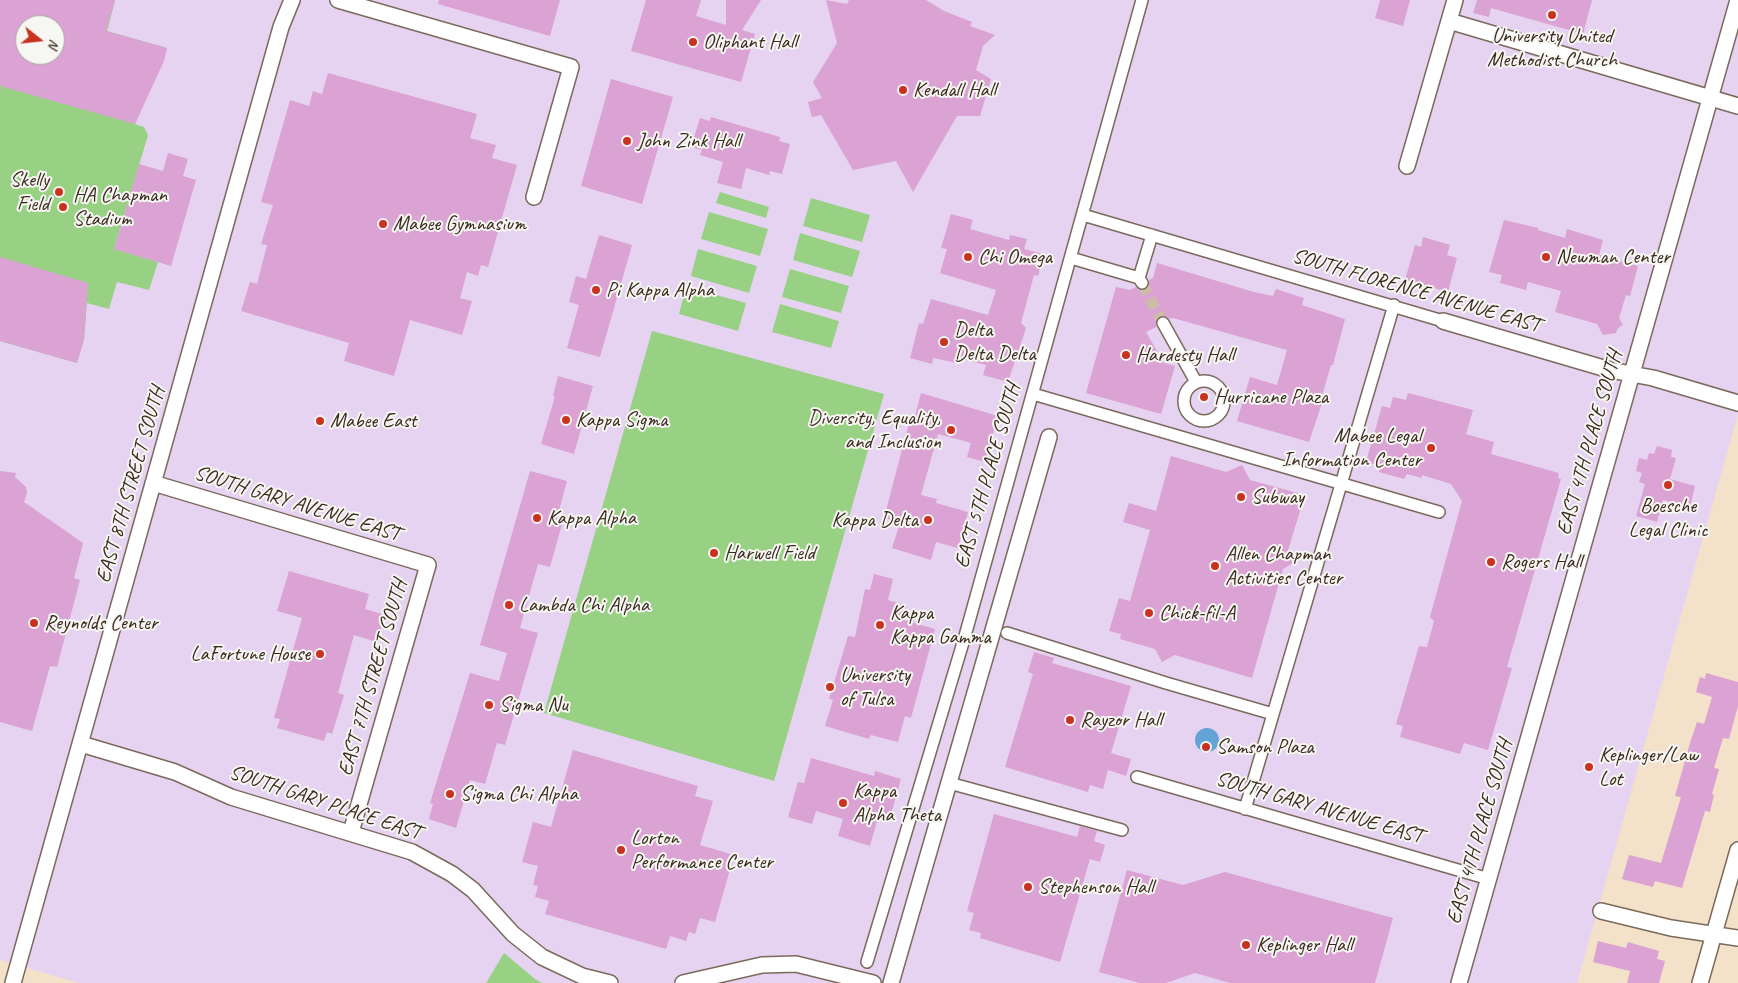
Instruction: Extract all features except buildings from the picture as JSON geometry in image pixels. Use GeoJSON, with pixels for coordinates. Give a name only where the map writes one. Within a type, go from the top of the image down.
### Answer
{"type":"FeatureCollection","features":[{"type":"Feature","properties":{"kind":"street","name":"EAST 8TH STREET SOUTH"},"geometry":{"type":"LineString","coordinates":[[13,983],[281,27],[292,0]]}},
{"type":"Feature","properties":{"kind":"street"},"geometry":{"type":"LineString","coordinates":[[338,0],[571,67],[534,197]]}},
{"type":"Feature","properties":{"kind":"street","name":"EAST 5TH PLACE SOUTH"},"geometry":{"type":"LineString","coordinates":[[867,962],[965,636],[1142,0]]}},
{"type":"Feature","properties":{"kind":"street"},"geometry":{"type":"LineString","coordinates":[[1407,166],[1455,0]]}},
{"type":"Feature","properties":{"kind":"street","name":"EAST 4TH PLACE SOUTH"},"geometry":{"type":"LineString","coordinates":[[1459,983],[1738,0]]}},
{"type":"Feature","properties":{"kind":"street"},"geometry":{"type":"LineString","coordinates":[[1449,21],[1738,106]]}},
{"type":"Feature","properties":{"kind":"street","name":"SOUTH FLORENCE AVENUE EAST"},"geometry":{"type":"LineString","coordinates":[[1083,215],[1610,370],[1738,403]]}},
{"type":"Feature","properties":{"kind":"street"},"geometry":{"type":"LineString","coordinates":[[1071,258],[1141,281],[1152,235]]}},
{"type":"Feature","properties":{"kind":"street"},"geometry":{"type":"LineString","coordinates":[[1245,809],[1394,305]]}},
{"type":"Feature","properties":{"kind":"street"},"geometry":{"type":"LineString","coordinates":[[1163,323],[1196,382]]}},
{"type":"Feature","properties":{"kind":"street"},"geometry":{"type":"LineString","coordinates":[[1210,381],[1216,384],[1224,395],[1225,402],[1219,415],[1213,419],[1199,421],[1188,414],[1184,403],[1186,390],[1196,382],[1210,381]]}},
{"type":"Feature","properties":{"kind":"street"},"geometry":{"type":"LineString","coordinates":[[1033,394],[1439,512]]}},
{"type":"Feature","properties":{"kind":"street"},"geometry":{"type":"LineString","coordinates":[[1194,441],[1199,421]]}},
{"type":"Feature","properties":{"kind":"street"},"geometry":{"type":"LineString","coordinates":[[891,983],[1049,437]]}},
{"type":"Feature","properties":{"kind":"street","name":"SOUTH GARY AVENUE EAST"},"geometry":{"type":"LineString","coordinates":[[153,483],[428,565]]}},
{"type":"Feature","properties":{"kind":"street","name":"EAST 7TH STREET SOUTH"},"geometry":{"type":"LineString","coordinates":[[351,832],[428,565]]}},
{"type":"Feature","properties":{"kind":"street"},"geometry":{"type":"LineString","coordinates":[[1007,633],[1166,683],[1273,714]]}},
{"type":"Feature","properties":{"kind":"street","name":"SOUTH GARY PLACE EAST"},"geometry":{"type":"LineString","coordinates":[[81,744],[175,772],[231,797],[396,845],[430,860],[473,890],[513,934],[542,957],[582,976],[610,983]]}},
{"type":"Feature","properties":{"kind":"street","name":"SOUTH GARY AVENUE EAST"},"geometry":{"type":"LineString","coordinates":[[1137,777],[1488,879]]}},
{"type":"Feature","properties":{"kind":"street"},"geometry":{"type":"LineString","coordinates":[[948,783],[1122,830]]}},
{"type":"Feature","properties":{"kind":"street"},"geometry":{"type":"LineString","coordinates":[[1700,983],[1738,850]]}},
{"type":"Feature","properties":{"kind":"street"},"geometry":{"type":"LineString","coordinates":[[1601,911],[1671,928],[1738,938]]}},
{"type":"Feature","properties":{"kind":"street"},"geometry":{"type":"LineString","coordinates":[[683,983],[762,965],[796,964],[873,983]]}},
{"type":"Feature","properties":{"kind":"shaded area","name":"University of Tulsa"},"geometry":{"type":"Polygon","coordinates":[[[0,0],[1738,0],[1738,414],[1577,983],[79,983],[0,960],[0,0]]]}},
{"type":"Feature","properties":{"kind":"green space","name":"HA Chapman Stadium"},"geometry":{"type":"Polygon","coordinates":[[[0,0],[115,1],[107,31],[167,48],[135,124],[144,127],[148,135],[114,249],[158,262],[149,290],[117,282],[109,309],[87,303],[84,339],[77,363],[0,341],[0,0]]]}},
{"type":"Feature","properties":{"kind":"green space"},"geometry":{"type":"Polygon","coordinates":[[[720,192],[769,207],[766,218],[716,203],[720,192]]]}},
{"type":"Feature","properties":{"kind":"green space"},"geometry":{"type":"Polygon","coordinates":[[[811,198],[870,215],[862,242],[803,226],[811,198]]]}},
{"type":"Feature","properties":{"kind":"green space"},"geometry":{"type":"Polygon","coordinates":[[[709,212],[768,229],[760,256],[701,239],[709,212]]]}},
{"type":"Feature","properties":{"kind":"green space"},"geometry":{"type":"Polygon","coordinates":[[[800,233],[860,251],[852,277],[793,260],[800,233]]]}},
{"type":"Feature","properties":{"kind":"green space"},"geometry":{"type":"Polygon","coordinates":[[[698,249],[757,266],[749,293],[691,276],[698,249]]]}},
{"type":"Feature","properties":{"kind":"green space"},"geometry":{"type":"Polygon","coordinates":[[[790,269],[849,286],[841,313],[782,297],[790,269]]]}},
{"type":"Feature","properties":{"kind":"green space"},"geometry":{"type":"Polygon","coordinates":[[[686,287],[746,303],[738,331],[679,314],[686,287]]]}},
{"type":"Feature","properties":{"kind":"green space"},"geometry":{"type":"Polygon","coordinates":[[[780,304],[839,321],[831,348],[772,332],[780,304]]]}},
{"type":"Feature","properties":{"kind":"green space","name":"Harwell Field"},"geometry":{"type":"Polygon","coordinates":[[[652,331],[884,394],[774,781],[544,713],[652,331]]]}},
{"type":"Feature","properties":{"kind":"green space"},"geometry":{"type":"Polygon","coordinates":[[[504,953],[535,979],[542,983],[486,983],[504,953]]]}},
{"type":"Feature","properties":{"kind":"water"},"geometry":{"type":"Polygon","coordinates":[[[1207,728],[1215,732],[1219,740],[1215,748],[1207,752],[1199,748],[1195,740],[1199,732],[1207,728]]]}},
{"type":"Feature","properties":{"kind":"tunnel"},"geometry":{"type":"LineString","coordinates":[[1142,284],[1163,323]]}},
{"type":"Feature","properties":{"kind":"place","name":"University United Methodist Church"},"geometry":{"type":"Point","coordinates":[1552,15]}},
{"type":"Feature","properties":{"kind":"place","name":"Oliphant Hall"},"geometry":{"type":"Point","coordinates":[693,42]}},
{"type":"Feature","properties":{"kind":"place","name":"Kendall Hall"},"geometry":{"type":"Point","coordinates":[903,90]}},
{"type":"Feature","properties":{"kind":"place","name":"John Zink Hall"},"geometry":{"type":"Point","coordinates":[627,141]}},
{"type":"Feature","properties":{"kind":"place","name":"Skelly Field"},"geometry":{"type":"Point","coordinates":[59,192]}},
{"type":"Feature","properties":{"kind":"place","name":"HA Chapman Stadium"},"geometry":{"type":"Point","coordinates":[63,207]}},
{"type":"Feature","properties":{"kind":"place","name":"Mabee Gymnasium"},"geometry":{"type":"Point","coordinates":[383,224]}},
{"type":"Feature","properties":{"kind":"place","name":"Chi Omega"},"geometry":{"type":"Point","coordinates":[968,257]}},
{"type":"Feature","properties":{"kind":"place","name":"Newman Center"},"geometry":{"type":"Point","coordinates":[1546,257]}},
{"type":"Feature","properties":{"kind":"place","name":"Pi Kappa Alpha"},"geometry":{"type":"Point","coordinates":[596,290]}},
{"type":"Feature","properties":{"kind":"place","name":"Delta Delta Delta"},"geometry":{"type":"Point","coordinates":[944,342]}},
{"type":"Feature","properties":{"kind":"place","name":"Hardesty Hall"},"geometry":{"type":"Point","coordinates":[1126,355]}},
{"type":"Feature","properties":{"kind":"place","name":"Hurricane Plaza"},"geometry":{"type":"Point","coordinates":[1204,397]}},
{"type":"Feature","properties":{"kind":"place","name":"Kappa Sigma"},"geometry":{"type":"Point","coordinates":[566,420]}},
{"type":"Feature","properties":{"kind":"place","name":"Mabee East"},"geometry":{"type":"Point","coordinates":[320,421]}},
{"type":"Feature","properties":{"kind":"place","name":"Diversity, Equality, and Inclusion"},"geometry":{"type":"Point","coordinates":[951,430]}},
{"type":"Feature","properties":{"kind":"place","name":"Mabee Legal Information Center"},"geometry":{"type":"Point","coordinates":[1431,448]}},
{"type":"Feature","properties":{"kind":"place","name":"Boesche Legal Clinic"},"geometry":{"type":"Point","coordinates":[1668,485]}},
{"type":"Feature","properties":{"kind":"place","name":"Subway"},"geometry":{"type":"Point","coordinates":[1241,497]}},
{"type":"Feature","properties":{"kind":"place","name":"Kappa Alpha"},"geometry":{"type":"Point","coordinates":[537,518]}},
{"type":"Feature","properties":{"kind":"place","name":"Kappa Delta"},"geometry":{"type":"Point","coordinates":[928,520]}},
{"type":"Feature","properties":{"kind":"place","name":"Harwell Field"},"geometry":{"type":"Point","coordinates":[714,553]}},
{"type":"Feature","properties":{"kind":"place","name":"Rogers Hall"},"geometry":{"type":"Point","coordinates":[1491,562]}},
{"type":"Feature","properties":{"kind":"place","name":"Allen Chapman Activities Center"},"geometry":{"type":"Point","coordinates":[1215,566]}},
{"type":"Feature","properties":{"kind":"place","name":"Lambda Chi Alpha"},"geometry":{"type":"Point","coordinates":[509,605]}},
{"type":"Feature","properties":{"kind":"place","name":"Chick-fil-A"},"geometry":{"type":"Point","coordinates":[1149,613]}},
{"type":"Feature","properties":{"kind":"place","name":"Reynolds Center"},"geometry":{"type":"Point","coordinates":[34,623]}},
{"type":"Feature","properties":{"kind":"place","name":"Kappa Kappa Gamma"},"geometry":{"type":"Point","coordinates":[880,625]}},
{"type":"Feature","properties":{"kind":"place","name":"LaFortune House"},"geometry":{"type":"Point","coordinates":[320,654]}},
{"type":"Feature","properties":{"kind":"place","name":"University of Tulsa"},"geometry":{"type":"Point","coordinates":[830,687]}},
{"type":"Feature","properties":{"kind":"place","name":"Sigma Nu"},"geometry":{"type":"Point","coordinates":[489,705]}},
{"type":"Feature","properties":{"kind":"place","name":"Rayzor Hall"},"geometry":{"type":"Point","coordinates":[1070,720]}},
{"type":"Feature","properties":{"kind":"place","name":"Samson Plaza"},"geometry":{"type":"Point","coordinates":[1206,747]}},
{"type":"Feature","properties":{"kind":"place","name":"Keplinger/Law Lot"},"geometry":{"type":"Point","coordinates":[1589,767]}},
{"type":"Feature","properties":{"kind":"place","name":"Sigma Chi Alpha"},"geometry":{"type":"Point","coordinates":[450,794]}},
{"type":"Feature","properties":{"kind":"place","name":"Kappa Alpha Theta"},"geometry":{"type":"Point","coordinates":[843,803]}},
{"type":"Feature","properties":{"kind":"place","name":"Lorton Performance Center"},"geometry":{"type":"Point","coordinates":[621,850]}},
{"type":"Feature","properties":{"kind":"place","name":"Stephenson Hall"},"geometry":{"type":"Point","coordinates":[1028,887]}},
{"type":"Feature","properties":{"kind":"place","name":"Keplinger Hall"},"geometry":{"type":"Point","coordinates":[1246,945]}}]}
